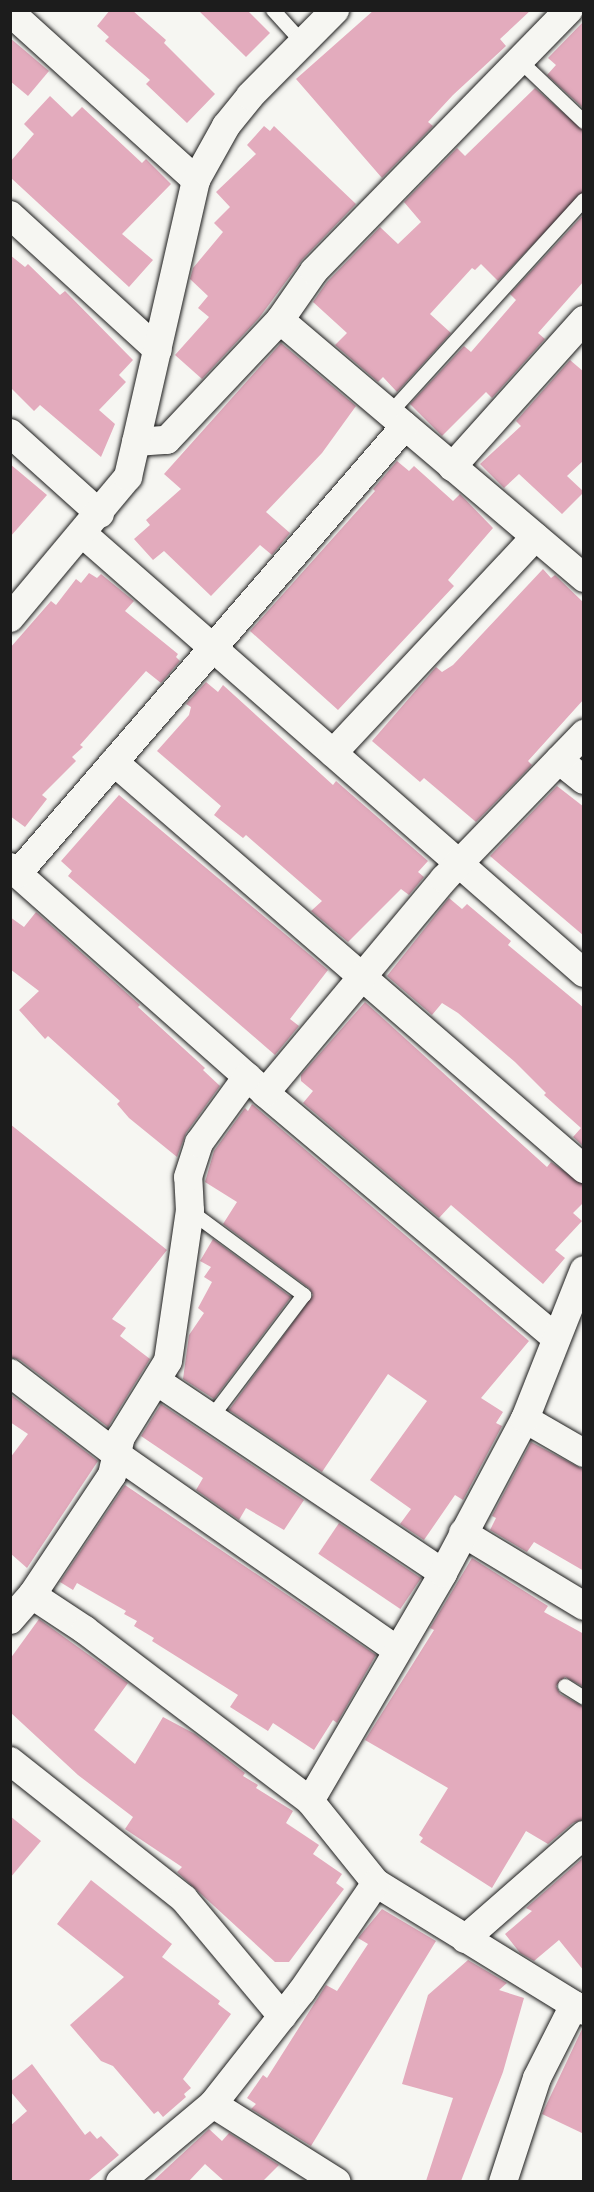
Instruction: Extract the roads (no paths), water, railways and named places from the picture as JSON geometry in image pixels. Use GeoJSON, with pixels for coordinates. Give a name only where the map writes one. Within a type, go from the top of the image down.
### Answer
{"type":"FeatureCollection","features":[{"type":"Feature","properties":{"kind":"street"},"geometry":{"type":"LineString","coordinates":[[10,618],[92,524],[128,477],[196,180],[226,126],[335,10]]}},
{"type":"Feature","properties":{"kind":"street"},"geometry":{"type":"LineString","coordinates":[[136,442],[166,440],[280,320],[314,271],[570,10]]}},
{"type":"Feature","properties":{"kind":"street"},"geometry":{"type":"LineString","coordinates":[[10,12],[196,180]]}},
{"type":"Feature","properties":{"kind":"street"},"geometry":{"type":"LineString","coordinates":[[10,215],[158,350]]}},
{"type":"Feature","properties":{"kind":"street"},"geometry":{"type":"LineString","coordinates":[[280,320],[584,578]]}},
{"type":"Feature","properties":{"kind":"street"},"geometry":{"type":"LineString","coordinates":[[452,466],[584,320]]}},
{"type":"Feature","properties":{"kind":"street"},"geometry":{"type":"LineString","coordinates":[[398,420],[213,648],[114,762],[14,870],[256,1085],[556,1338]]}},
{"type":"Feature","properties":{"kind":"street"},"geometry":{"type":"LineString","coordinates":[[10,433],[92,524],[213,648],[584,973]]}},
{"type":"Feature","properties":{"kind":"street"},"geometry":{"type":"LineString","coordinates":[[333,753],[535,537]]}},
{"type":"Feature","properties":{"kind":"street"},"geometry":{"type":"LineString","coordinates":[[10,1620],[32,1595],[112,1475],[121,1437],[158,1382],[168,1361],[190,1211],[188,1177],[199,1143],[361,977],[459,864],[584,734]]}},
{"type":"Feature","properties":{"kind":"street"},"geometry":{"type":"LineString","coordinates":[[559,760],[584,780]]}},
{"type":"Feature","properties":{"kind":"street"},"geometry":{"type":"LineString","coordinates":[[114,762],[584,1169]]}},
{"type":"Feature","properties":{"kind":"street"},"geometry":{"type":"LineString","coordinates":[[310,1801],[443,1573],[525,1419],[584,1270]]}},
{"type":"Feature","properties":{"kind":"street"},"geometry":{"type":"LineString","coordinates":[[10,1373],[116,1454],[397,1650]]}},
{"type":"Feature","properties":{"kind":"street"},"geometry":{"type":"LineString","coordinates":[[158,1382],[443,1573]]}},
{"type":"Feature","properties":{"kind":"street"},"geometry":{"type":"LineString","coordinates":[[525,1419],[584,1453]]}},
{"type":"Feature","properties":{"kind":"street"},"geometry":{"type":"LineString","coordinates":[[463,1533],[584,1606]]}},
{"type":"Feature","properties":{"kind":"street"},"geometry":{"type":"LineString","coordinates":[[32,1595],[85,1630],[310,1801],[376,1883],[578,2008],[537,2078],[503,2181]]}},
{"type":"Feature","properties":{"kind":"street"},"geometry":{"type":"LineString","coordinates":[[10,1761],[184,1899],[282,2016]]}},
{"type":"Feature","properties":{"kind":"street"},"geometry":{"type":"LineString","coordinates":[[465,1939],[584,1835]]}},
{"type":"Feature","properties":{"kind":"street"},"geometry":{"type":"LineString","coordinates":[[120,2181],[213,2104],[282,2016],[376,1883]]}},
{"type":"Feature","properties":{"kind":"street"},"geometry":{"type":"LineString","coordinates":[[213,2104],[338,2181]]}},
{"type":"Feature","properties":{"kind":"lane"},"geometry":{"type":"LineString","coordinates":[[273,10],[303,43]]}},
{"type":"Feature","properties":{"kind":"lane"},"geometry":{"type":"LineString","coordinates":[[519,60],[584,122]]}},
{"type":"Feature","properties":{"kind":"lane"},"geometry":{"type":"LineString","coordinates":[[398,420],[584,200]]}},
{"type":"Feature","properties":{"kind":"lane"},"geometry":{"type":"LineString","coordinates":[[190,1211],[304,1295],[211,1418]]}},
{"type":"Feature","properties":{"kind":"lane"},"geometry":{"type":"LineString","coordinates":[[565,1686],[584,1698]]}}]}
